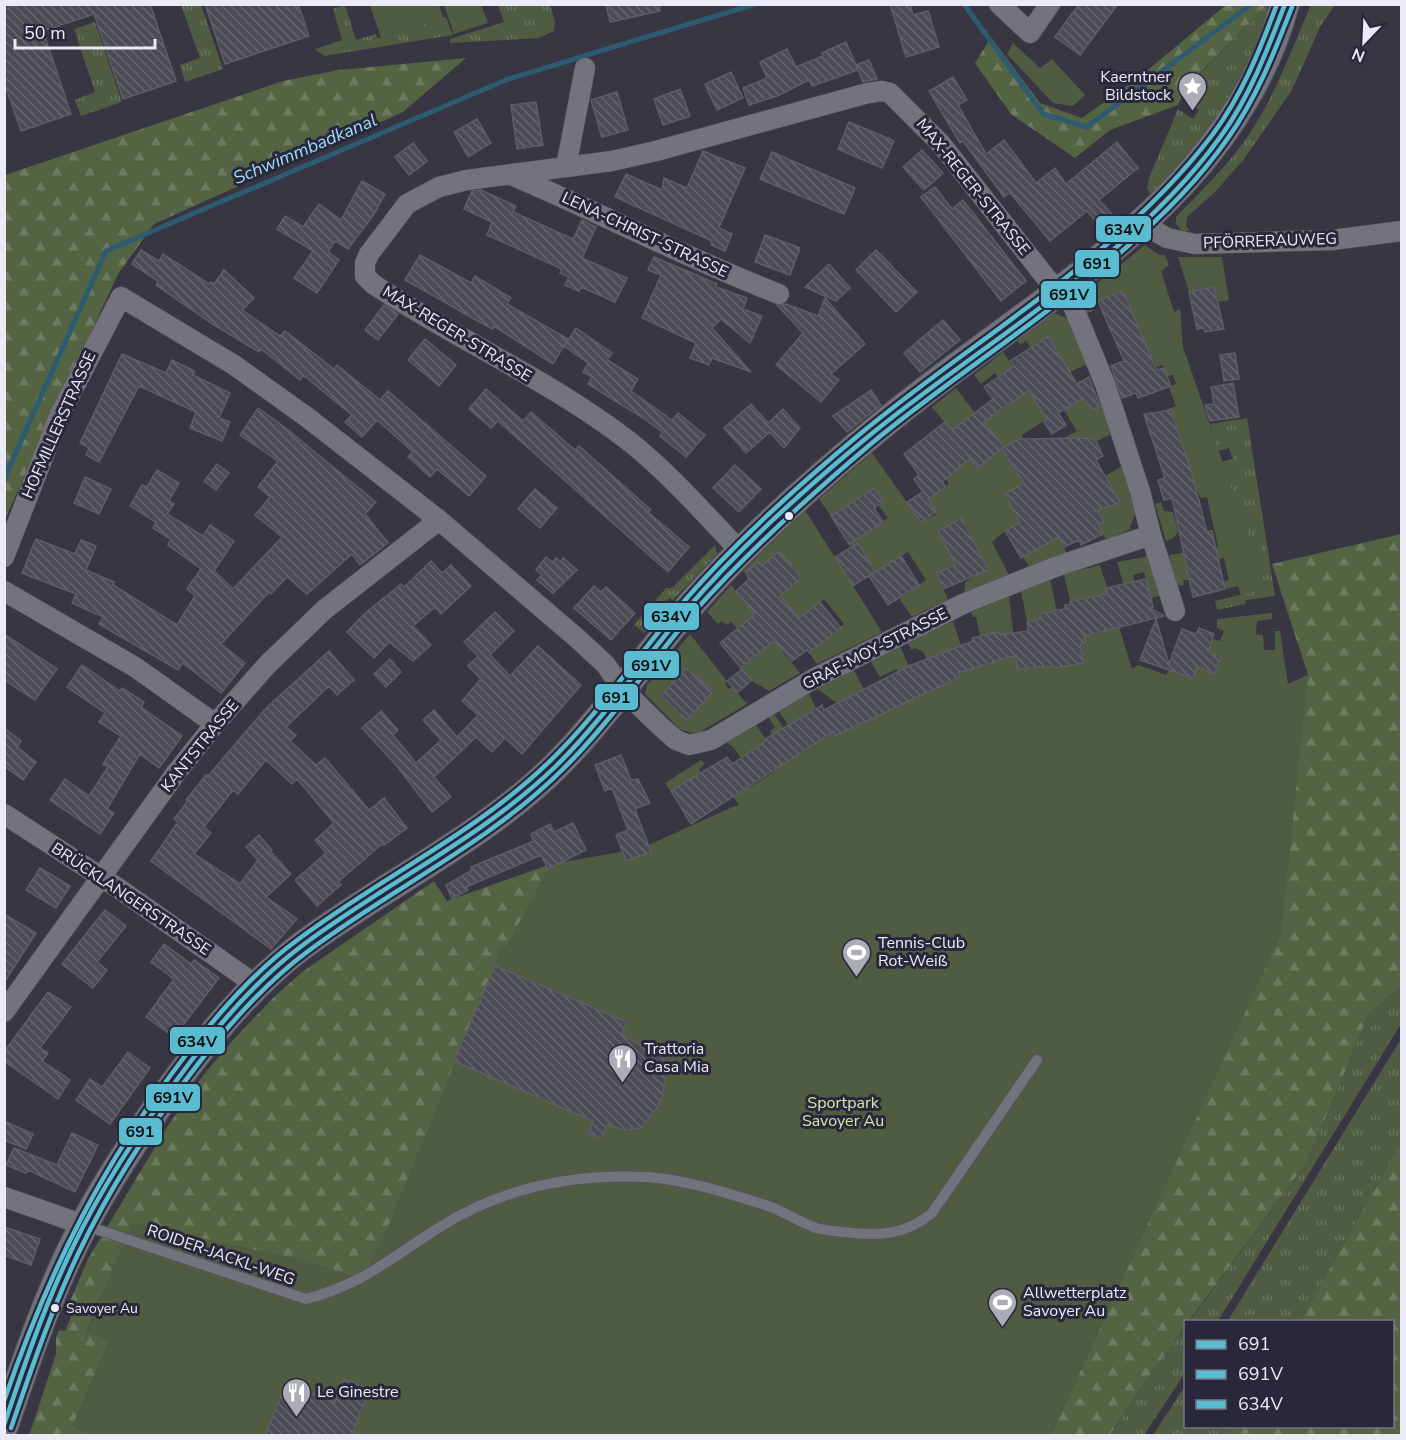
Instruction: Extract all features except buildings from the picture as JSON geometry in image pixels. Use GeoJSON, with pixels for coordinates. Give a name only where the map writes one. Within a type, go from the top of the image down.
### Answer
{"type":"FeatureCollection","features":[{"type":"Feature","properties":{"kind":"street"},"geometry":{"type":"LineString","coordinates":[[1003,6],[1030,33],[1050,4]]}},
{"type":"Feature","properties":{"kind":"street"},"geometry":{"type":"LineString","coordinates":[[4,1426],[38,1327],[84,1225],[126,1153],[161,1102],[197,1053],[256,985],[338,920],[441,857],[502,814],[554,767],[687,610],[740,552],[801,493],[888,420],[1061,290],[1148,219],[1206,157],[1236,118],[1268,58],[1285,4]]}},
{"type":"Feature","properties":{"kind":"street"},"geometry":{"type":"LineString","coordinates":[[566,167],[585,68]]}},
{"type":"Feature","properties":{"kind":"street","name":"MAX-REGER-STRASSE"},"geometry":{"type":"LineString","coordinates":[[740,552],[673,481],[612,429],[546,387],[390,295],[365,276],[365,263],[369,254],[407,204],[439,187],[467,180],[566,167],[657,151],[868,93],[890,93],[941,144],[1047,279],[1061,290]]}},
{"type":"Feature","properties":{"kind":"street","name":"LENA-CHRIST-STRASSE"},"geometry":{"type":"LineString","coordinates":[[511,175],[585,206],[727,274],[779,294]]}},
{"type":"Feature","properties":{"kind":"street","name":"PFÖRRERAUWEG"},"geometry":{"type":"LineString","coordinates":[[1148,219],[1155,231],[1167,238],[1196,244],[1332,240],[1401,231]]}},
{"type":"Feature","properties":{"kind":"street"},"geometry":{"type":"LineString","coordinates":[[1061,290],[1071,301],[1102,376],[1138,484],[1175,611]]}},
{"type":"Feature","properties":{"kind":"street","name":"GRAF-MOY-STRASSE"},"geometry":{"type":"LineString","coordinates":[[121,297],[234,365],[308,418],[439,520],[578,639],[606,665],[622,689],[676,740],[689,745],[704,743],[815,678],[956,607],[1055,567],[1151,535]]}},
{"type":"Feature","properties":{"kind":"street","name":"HOFMILLERSTRASSE"},"geometry":{"type":"LineString","coordinates":[[4,557],[60,414],[121,297]]}},
{"type":"Feature","properties":{"kind":"street","name":"KANTSTRASSE"},"geometry":{"type":"LineString","coordinates":[[4,1012],[215,724],[267,665],[324,610],[439,520]]}},
{"type":"Feature","properties":{"kind":"street"},"geometry":{"type":"LineString","coordinates":[[4,591],[135,667],[215,724]]}},
{"type":"Feature","properties":{"kind":"street","name":"BRÜCKLANGERSTRASSE"},"geometry":{"type":"LineString","coordinates":[[4,814],[102,878],[256,985]]}},
{"type":"Feature","properties":{"kind":"street"},"geometry":{"type":"LineString","coordinates":[[4,1197],[84,1225]]}},
{"type":"Feature","properties":{"kind":"lane","name":"ROIDER-JACKL-WEG"},"geometry":{"type":"LineString","coordinates":[[84,1225],[306,1299],[348,1286],[370,1275],[442,1226],[480,1205],[544,1183],[584,1177],[647,1177],[744,1198],[782,1211],[817,1228],[870,1235],[898,1232],[925,1219],[942,1202],[1037,1060]]}},
{"type":"Feature","properties":{"kind":"green space"},"geometry":{"type":"Polygon","coordinates":[[[1227,4],[1267,5],[1186,87],[1178,105],[1110,130],[1075,158],[1011,114],[975,63],[991,37],[1040,103],[1082,118],[1137,79],[1227,4]]]}},
{"type":"Feature","properties":{"kind":"green space"},"geometry":{"type":"Polygon","coordinates":[[[1311,4],[1335,5],[1320,27],[1292,90],[1244,159],[1216,191],[1187,217],[1186,226],[1190,231],[1182,231],[1176,224],[1176,217],[1212,180],[1246,139],[1268,103],[1311,4]]]}},
{"type":"Feature","properties":{"kind":"green space"},"geometry":{"type":"Polygon","coordinates":[[[181,5],[201,5],[223,69],[185,82],[180,65],[200,58],[181,5]]]}},
{"type":"Feature","properties":{"kind":"green space"},"geometry":{"type":"Polygon","coordinates":[[[345,5],[356,40],[376,34],[377,38],[381,38],[443,17],[446,17],[453,35],[324,56],[315,49],[342,40],[333,9],[345,5]]]}},
{"type":"Feature","properties":{"kind":"green space"},"geometry":{"type":"Polygon","coordinates":[[[370,5],[439,5],[443,17],[381,38],[370,5]]]}},
{"type":"Feature","properties":{"kind":"green space"},"geometry":{"type":"Polygon","coordinates":[[[444,5],[481,5],[488,23],[454,34],[444,5]]]}},
{"type":"Feature","properties":{"kind":"green space"},"geometry":{"type":"Polygon","coordinates":[[[498,5],[550,5],[555,21],[554,31],[539,38],[450,43],[450,39],[504,22],[498,5]]]}},
{"type":"Feature","properties":{"kind":"green space"},"geometry":{"type":"Polygon","coordinates":[[[1267,5],[1268,17],[1234,100],[1156,192],[1149,193],[1147,188],[1149,178],[1178,109],[1193,119],[1199,110],[1183,99],[1186,88],[1267,5]]]}},
{"type":"Feature","properties":{"kind":"green space"},"geometry":{"type":"Polygon","coordinates":[[[95,22],[122,102],[81,116],[75,100],[95,92],[74,29],[95,22]]]}},
{"type":"Feature","properties":{"kind":"green space"},"geometry":{"type":"Polygon","coordinates":[[[1013,43],[1040,68],[1052,59],[1085,95],[1073,106],[1053,103],[1007,54],[1013,43]]]}},
{"type":"Feature","properties":{"kind":"green space"},"geometry":{"type":"Polygon","coordinates":[[[466,58],[403,112],[154,224],[118,274],[5,519],[5,175],[283,81],[339,70],[466,58]]]}},
{"type":"Feature","properties":{"kind":"green space"},"geometry":{"type":"Polygon","coordinates":[[[1145,245],[1159,255],[1165,255],[1169,265],[1161,271],[1174,312],[1180,309],[1183,347],[1266,588],[1241,595],[1238,586],[1220,590],[1225,586],[1224,581],[1229,580],[1224,558],[1208,562],[1209,565],[1187,570],[1189,580],[1183,580],[1184,585],[1176,586],[1169,555],[1218,547],[1207,497],[1201,498],[1196,488],[1175,421],[1155,414],[1176,406],[1169,387],[1176,384],[1173,375],[1167,376],[1163,365],[1156,367],[1153,359],[1138,366],[1123,291],[1098,302],[1093,311],[1087,313],[1083,303],[1084,294],[1145,245]]]}},
{"type":"Feature","properties":{"kind":"green space"},"geometry":{"type":"Polygon","coordinates":[[[1178,257],[1222,257],[1229,300],[1219,302],[1214,287],[1198,290],[1199,296],[1190,295],[1178,257]]]}},
{"type":"Feature","properties":{"kind":"green space"},"geometry":{"type":"Polygon","coordinates":[[[1054,313],[1067,318],[1087,364],[1070,372],[1048,337],[1031,348],[1026,341],[1020,345],[1017,340],[1054,313]]]}},
{"type":"Feature","properties":{"kind":"green space"},"geometry":{"type":"Polygon","coordinates":[[[1003,352],[1022,380],[1029,376],[1047,419],[1022,435],[1035,464],[1067,554],[1029,566],[1023,557],[1045,544],[1005,531],[992,542],[1009,575],[964,595],[965,582],[988,569],[962,518],[938,531],[956,564],[937,573],[948,600],[912,617],[899,598],[926,580],[908,552],[868,577],[850,548],[849,544],[888,518],[878,505],[874,488],[831,516],[819,499],[872,453],[921,522],[937,514],[928,499],[949,484],[936,463],[970,459],[977,468],[970,416],[952,431],[932,407],[956,388],[982,422],[987,418],[1004,373],[998,377],[995,373],[981,384],[974,375],[1003,352]]]}},
{"type":"Feature","properties":{"kind":"green space"},"geometry":{"type":"Polygon","coordinates":[[[1075,385],[1093,410],[1103,404],[1111,434],[1071,455],[1062,439],[1077,431],[1056,398],[1075,385]]]}},
{"type":"Feature","properties":{"kind":"green space"},"geometry":{"type":"Polygon","coordinates":[[[1247,418],[1275,596],[1246,600],[1245,604],[1217,610],[1215,601],[1266,588],[1222,462],[1233,459],[1229,448],[1218,451],[1210,424],[1247,418]]]}},
{"type":"Feature","properties":{"kind":"green space"},"geometry":{"type":"Polygon","coordinates":[[[1122,466],[1136,512],[1129,530],[1106,540],[1098,524],[1103,522],[1099,512],[1092,515],[1086,487],[1122,466]]]}},
{"type":"Feature","properties":{"kind":"green space"},"geometry":{"type":"Polygon","coordinates":[[[1161,502],[1164,511],[1173,512],[1178,531],[1174,538],[1166,541],[1155,504],[1161,502]]]}},
{"type":"Feature","properties":{"kind":"green space"},"geometry":{"type":"Polygon","coordinates":[[[805,510],[882,632],[817,664],[809,653],[844,624],[824,599],[791,625],[782,613],[789,607],[780,596],[801,578],[779,551],[748,577],[743,571],[805,510]]]}},
{"type":"Feature","properties":{"kind":"green space","name":"Sportpark Savoyer Au"},"geometry":{"type":"Polygon","coordinates":[[[1401,534],[1401,986],[1369,1014],[1307,1162],[1190,1320],[1184,1320],[1184,1327],[1110,1435],[1051,1435],[1146,1227],[463,1296],[124,1243],[87,1331],[110,1341],[73,1425],[91,1435],[29,1436],[56,1354],[56,1338],[59,1330],[65,1331],[71,1317],[65,1313],[88,1259],[167,1127],[205,1073],[273,998],[302,972],[434,881],[447,901],[551,864],[640,849],[733,807],[893,747],[1027,707],[1111,687],[1138,665],[1247,704],[1308,675],[1272,564],[1401,534]],[[502,946],[392,1218],[691,1029],[502,946]]]}},
{"type":"Feature","properties":{"kind":"green space"},"geometry":{"type":"Polygon","coordinates":[[[715,545],[717,554],[673,600],[669,598],[661,608],[664,611],[645,633],[634,625],[666,588],[672,588],[715,545]]]}},
{"type":"Feature","properties":{"kind":"green space"},"geometry":{"type":"Polygon","coordinates":[[[1150,556],[1163,595],[1151,598],[1144,572],[1133,575],[1135,584],[1124,587],[1117,562],[1150,556]]]}},
{"type":"Feature","properties":{"kind":"green space","name":"Sportpark Savoyer Au"},"geometry":{"type":"Polygon","coordinates":[[[1100,565],[1132,669],[1138,665],[1166,675],[1169,669],[1193,678],[1197,667],[1214,674],[1221,657],[1207,652],[1213,639],[1220,641],[1224,631],[1217,628],[1217,619],[1272,613],[1272,619],[1257,621],[1256,634],[1263,635],[1264,650],[1275,650],[1275,631],[1280,631],[1288,684],[1308,675],[1281,934],[1051,1435],[91,1436],[73,1425],[110,1341],[87,1332],[131,1223],[311,1262],[362,1279],[392,1218],[502,946],[506,947],[551,864],[640,849],[739,805],[727,788],[741,778],[749,788],[775,771],[758,747],[741,758],[733,747],[724,741],[755,723],[775,754],[782,750],[770,731],[775,727],[767,716],[773,712],[784,729],[794,756],[822,738],[789,726],[778,710],[808,692],[821,718],[837,703],[816,688],[853,669],[867,695],[911,699],[897,669],[880,677],[870,660],[900,646],[911,671],[959,676],[948,650],[927,659],[923,652],[915,648],[911,650],[908,642],[953,621],[969,670],[1005,657],[999,632],[980,636],[976,617],[973,617],[971,612],[1009,596],[1017,669],[1035,668],[1041,619],[1027,622],[1021,591],[1050,578],[1068,665],[1083,663],[1080,644],[1084,636],[1101,633],[1093,597],[1070,601],[1064,574],[1100,565]]]}},
{"type":"Feature","properties":{"kind":"green space"},"geometry":{"type":"Polygon","coordinates":[[[731,585],[744,601],[760,610],[738,629],[731,622],[727,625],[722,621],[718,624],[707,612],[731,585]]]}},
{"type":"Feature","properties":{"kind":"green space"},"geometry":{"type":"Polygon","coordinates":[[[690,634],[727,681],[725,684],[729,689],[732,687],[747,704],[700,732],[691,733],[680,729],[645,694],[647,685],[690,634]],[[687,668],[661,697],[687,719],[712,691],[687,668]]]}},
{"type":"Feature","properties":{"kind":"green space"},"geometry":{"type":"Polygon","coordinates":[[[776,639],[789,646],[782,651],[800,673],[769,691],[752,681],[742,668],[776,639]]]}},
{"type":"Feature","properties":{"kind":"green space"},"geometry":{"type":"Polygon","coordinates":[[[701,760],[705,764],[699,769],[701,773],[671,791],[665,783],[701,760]]]}},
{"type":"Feature","properties":{"kind":"green space"},"geometry":{"type":"Polygon","coordinates":[[[1401,986],[1401,1024],[1219,1320],[1190,1320],[1307,1162],[1369,1014],[1401,986]]]}},
{"type":"Feature","properties":{"kind":"green space"},"geometry":{"type":"Polygon","coordinates":[[[1401,1039],[1401,1143],[1301,1320],[1228,1320],[1401,1039]]]}},
{"type":"Feature","properties":{"kind":"green space"},"geometry":{"type":"Polygon","coordinates":[[[1401,1143],[1401,1435],[1228,1435],[1233,1428],[1394,1428],[1394,1320],[1301,1320],[1401,1143]]]}},
{"type":"Feature","properties":{"kind":"green space"},"geometry":{"type":"Polygon","coordinates":[[[1184,1327],[1184,1375],[1144,1435],[1110,1436],[1141,1387],[1184,1327]]]}},
{"type":"Feature","properties":{"kind":"green space"},"geometry":{"type":"Polygon","coordinates":[[[1184,1388],[1184,1428],[1233,1428],[1228,1435],[1153,1435],[1184,1388]]]}},
{"type":"Feature","properties":{"kind":"waterway","name":"Schwimmbadkanal"},"geometry":{"type":"LineString","coordinates":[[4,479],[106,251],[508,79],[755,4]]}},
{"type":"Feature","properties":{"kind":"waterway","name":"Schwimmbadkanal"},"geometry":{"type":"LineString","coordinates":[[964,4],[1043,114],[1087,127],[1252,4]]}},
{"type":"Feature","properties":{"kind":"transit line","name":"634V"},"geometry":{"type":"LineString","coordinates":[[4,1401],[40,1306],[81,1219],[104,1177],[157,1094],[225,1007],[252,979],[296,941],[359,897],[457,835],[519,789],[566,745],[679,607],[766,517],[860,434],[1046,294],[1135,219],[1176,178],[1213,134],[1233,104],[1277,4]]}},
{"type":"Feature","properties":{"kind":"transit line","name":"691"},"geometry":{"type":"LineString","coordinates":[[4,1425],[52,1294],[83,1226],[126,1153],[158,1106],[228,1015],[269,973],[299,948],[463,839],[526,793],[573,749],[707,586],[772,521],[864,440],[1053,298],[1144,223],[1185,181],[1231,121],[1257,73],[1285,4]]}},
{"type":"Feature","properties":{"kind":"transit line","name":"691V"},"geometry":{"type":"LineString","coordinates":[[11,1428],[59,1297],[90,1229],[164,1109],[235,1019],[262,990],[307,952],[371,907],[503,821],[533,796],[580,752],[694,612],[780,524],[872,443],[1061,301],[1153,223],[1193,182],[1228,138],[1248,107],[1292,7]]}},
{"type":"Feature","properties":{"kind":"place","name":"Kaerntner Bildstock"},"geometry":{"type":"Point","coordinates":[1192,112]}},
{"type":"Feature","properties":{"kind":"place","name":"Tennis-Club Rot-Weiß"},"geometry":{"type":"Point","coordinates":[857,978]}},
{"type":"Feature","properties":{"kind":"place","name":"Trattoria Casa Mia"},"geometry":{"type":"Point","coordinates":[623,1084]}},
{"type":"Feature","properties":{"kind":"place","name":"Savoyer Au"},"geometry":{"type":"Point","coordinates":[55,1308]}},
{"type":"Feature","properties":{"kind":"place","name":"Allwetterplatz Savoyer Au"},"geometry":{"type":"Point","coordinates":[1002,1328]}},
{"type":"Feature","properties":{"kind":"place","name":"Le Ginestre"},"geometry":{"type":"Point","coordinates":[296,1418]}}]}
